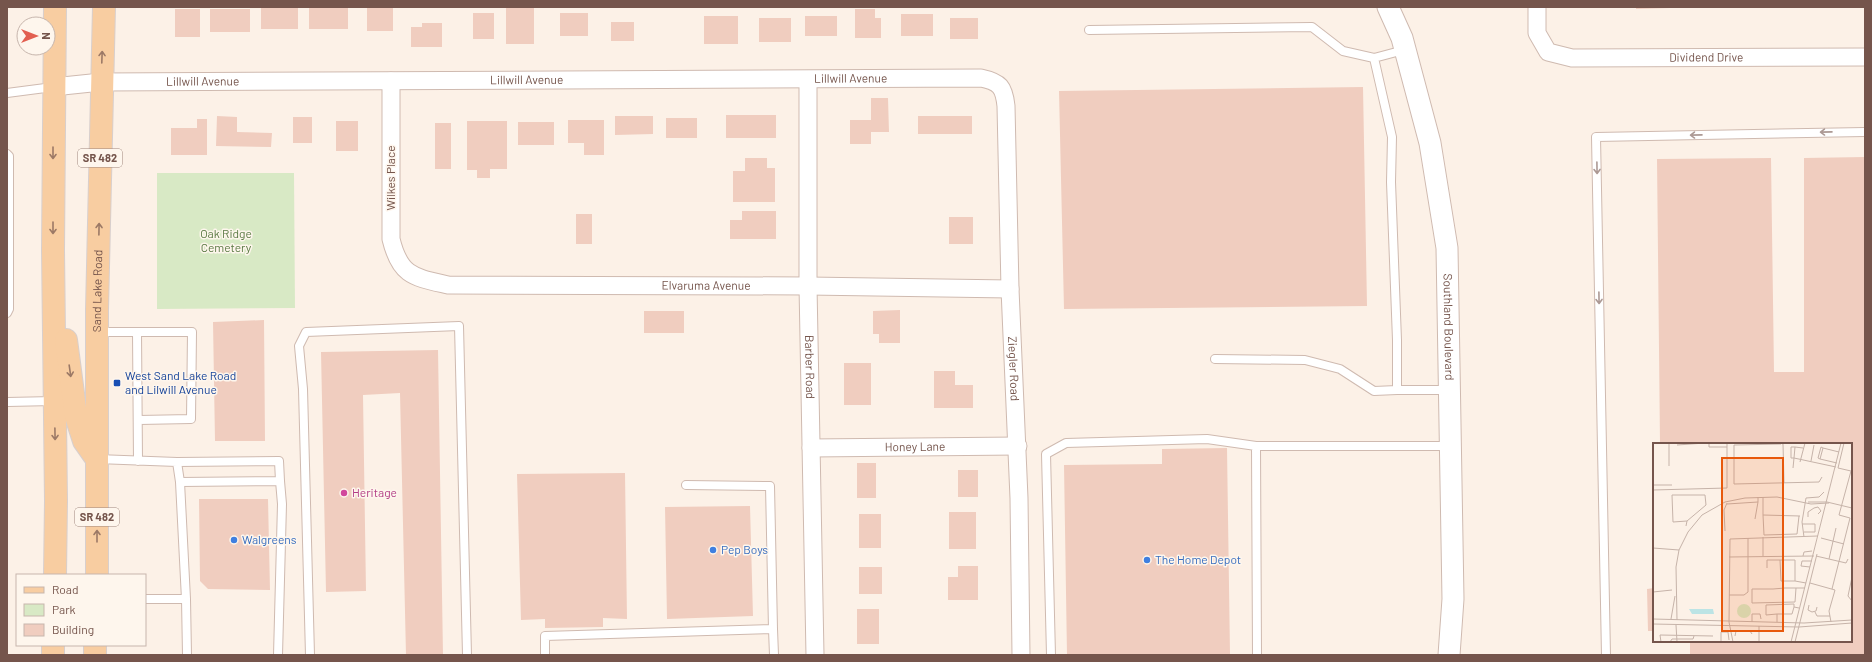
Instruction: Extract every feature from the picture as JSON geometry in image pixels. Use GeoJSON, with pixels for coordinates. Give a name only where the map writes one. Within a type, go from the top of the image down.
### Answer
{"type":"FeatureCollection","features":[{"type":"Feature","properties":{"kind":"main road"},"geometry":{"type":"LineString","coordinates":[[55,7],[53,87],[55,574]]}},
{"type":"Feature","properties":{"kind":"main road","name":"Sand Lake Road"},"geometry":{"type":"LineString","coordinates":[[97,574],[97,332],[101,82],[104,7]]}},
{"type":"Feature","properties":{"kind":"main road"},"geometry":{"type":"LineString","coordinates":[[53,250],[76,416],[84,441],[96,459]]}},
{"type":"Feature","properties":{"kind":"street","name":"Southland Boulevard"},"geometry":{"type":"LineString","coordinates":[[1388,7],[1402,38],[1430,143],[1447,248],[1453,599],[1449,655]]}},
{"type":"Feature","properties":{"kind":"street","name":"Dividend Drive"},"geometry":{"type":"LineString","coordinates":[[1537,7],[1537,33],[1548,52],[1572,58],[1865,57]]}},
{"type":"Feature","properties":{"kind":"street","name":"Lillwill Avenue"},"geometry":{"type":"LineString","coordinates":[[53,87],[101,82],[808,80],[981,78],[1000,84]]}},
{"type":"Feature","properties":{"kind":"street","name":"Barber Road"},"geometry":{"type":"LineString","coordinates":[[808,80],[808,286],[815,655]]}},
{"type":"Feature","properties":{"kind":"street","name":"Wilkes Place"},"geometry":{"type":"LineString","coordinates":[[391,81],[391,239],[395,256],[405,271]]}},
{"type":"Feature","properties":{"kind":"street","name":"Ziegler Road"},"geometry":{"type":"LineString","coordinates":[[1000,84],[1005,95],[1006,106],[1010,289],[1018,446],[1021,655]]}},
{"type":"Feature","properties":{"kind":"street","name":"Elvaruma Avenue"},"geometry":{"type":"LineString","coordinates":[[405,271],[422,279],[448,285],[808,286],[1010,289]]}},
{"type":"Feature","properties":{"kind":"street","name":"Honey Lane"},"geometry":{"type":"LineString","coordinates":[[811,448],[1018,446]]}},
{"type":"Feature","properties":{"kind":"lane"},"geometry":{"type":"LineString","coordinates":[[1089,30],[1312,27],[1343,51],[1374,58],[1405,50]]}},
{"type":"Feature","properties":{"kind":"lane"},"geometry":{"type":"LineString","coordinates":[[1374,58],[1392,137],[1391,182],[1396,340],[1396,390]]}},
{"type":"Feature","properties":{"kind":"lane"},"geometry":{"type":"LineString","coordinates":[[7,93],[53,87]]}},
{"type":"Feature","properties":{"kind":"lane"},"geometry":{"type":"LineString","coordinates":[[1606,655],[1596,137],[1865,132]]}},
{"type":"Feature","properties":{"kind":"lane"},"geometry":{"type":"LineString","coordinates":[[7,154],[9,156],[9,310],[7,313]]}},
{"type":"Feature","properties":{"kind":"lane"},"geometry":{"type":"LineString","coordinates":[[310,655],[303,397],[299,346],[306,332],[459,326],[467,655]]}},
{"type":"Feature","properties":{"kind":"lane"},"geometry":{"type":"LineString","coordinates":[[97,332],[192,332],[191,419],[139,420]]}},
{"type":"Feature","properties":{"kind":"lane"},"geometry":{"type":"LineString","coordinates":[[137,332],[139,420],[138,461]]}},
{"type":"Feature","properties":{"kind":"lane"},"geometry":{"type":"LineString","coordinates":[[1215,359],[1305,360],[1340,369],[1374,391],[1450,390]]}},
{"type":"Feature","properties":{"kind":"lane"},"geometry":{"type":"LineString","coordinates":[[7,402],[55,401]]}},
{"type":"Feature","properties":{"kind":"lane"},"geometry":{"type":"LineString","coordinates":[[1051,655],[1046,454],[1066,444],[1074,443],[1207,439],[1256,446],[1451,446]]}},
{"type":"Feature","properties":{"kind":"lane"},"geometry":{"type":"LineString","coordinates":[[1256,446],[1257,655]]}},
{"type":"Feature","properties":{"kind":"lane"},"geometry":{"type":"LineString","coordinates":[[96,459],[177,462],[279,461],[282,504],[278,655]]}},
{"type":"Feature","properties":{"kind":"lane"},"geometry":{"type":"LineString","coordinates":[[177,462],[180,482],[186,599],[187,655]]}},
{"type":"Feature","properties":{"kind":"lane"},"geometry":{"type":"LineString","coordinates":[[180,482],[280,481]]}},
{"type":"Feature","properties":{"kind":"lane"},"geometry":{"type":"LineString","coordinates":[[686,485],[770,486],[774,655]]}},
{"type":"Feature","properties":{"kind":"lane"},"geometry":{"type":"LineString","coordinates":[[146,598],[186,599]]}},
{"type":"Feature","properties":{"kind":"lane"},"geometry":{"type":"LineString","coordinates":[[545,655],[545,636],[773,629]]}},
{"type":"Feature","properties":{"kind":"green space","name":"Oak Ridge Cemetery"},"geometry":{"type":"Polygon","coordinates":[[[157,173],[294,173],[295,308],[157,309],[157,173]]]}},
{"type":"Feature","properties":{"kind":"building"},"geometry":{"type":"Polygon","coordinates":[[[261,7],[298,7],[298,29],[261,29],[261,7]]]}},
{"type":"Feature","properties":{"kind":"building"},"geometry":{"type":"Polygon","coordinates":[[[309,7],[348,7],[348,29],[309,29],[309,7]]]}},
{"type":"Feature","properties":{"kind":"building"},"geometry":{"type":"Polygon","coordinates":[[[506,7],[534,7],[534,44],[506,44],[506,7]]]}},
{"type":"Feature","properties":{"kind":"building"},"geometry":{"type":"Polygon","coordinates":[[[1636,7],[1670,7],[1670,8],[1636,9],[1636,7]]]}},
{"type":"Feature","properties":{"kind":"building"},"geometry":{"type":"Polygon","coordinates":[[[367,8],[393,8],[393,31],[367,31],[367,8]]]}},
{"type":"Feature","properties":{"kind":"building"},"geometry":{"type":"Polygon","coordinates":[[[175,9],[200,9],[200,37],[175,37],[175,9]]]}},
{"type":"Feature","properties":{"kind":"building"},"geometry":{"type":"Polygon","coordinates":[[[210,9],[250,9],[250,32],[210,32],[210,9]]]}},
{"type":"Feature","properties":{"kind":"building"},"geometry":{"type":"Polygon","coordinates":[[[855,9],[875,9],[875,18],[881,18],[881,38],[855,38],[855,9]]]}},
{"type":"Feature","properties":{"kind":"building"},"geometry":{"type":"Polygon","coordinates":[[[473,13],[494,13],[494,39],[473,39],[473,13]]]}},
{"type":"Feature","properties":{"kind":"building"},"geometry":{"type":"Polygon","coordinates":[[[560,13],[588,13],[588,36],[560,36],[560,13]]]}},
{"type":"Feature","properties":{"kind":"building"},"geometry":{"type":"Polygon","coordinates":[[[901,14],[933,14],[933,36],[901,36],[901,14]]]}},
{"type":"Feature","properties":{"kind":"building"},"geometry":{"type":"Polygon","coordinates":[[[704,16],[738,16],[738,44],[704,44],[704,16]]]}},
{"type":"Feature","properties":{"kind":"building"},"geometry":{"type":"Polygon","coordinates":[[[805,16],[837,16],[837,36],[805,36],[805,16]]]}},
{"type":"Feature","properties":{"kind":"building"},"geometry":{"type":"Polygon","coordinates":[[[759,18],[791,18],[791,42],[759,42],[759,18]]]}},
{"type":"Feature","properties":{"kind":"building"},"geometry":{"type":"Polygon","coordinates":[[[950,18],[978,18],[978,39],[950,39],[950,18]]]}},
{"type":"Feature","properties":{"kind":"building"},"geometry":{"type":"Polygon","coordinates":[[[611,22],[634,22],[634,41],[611,41],[611,22]]]}},
{"type":"Feature","properties":{"kind":"building"},"geometry":{"type":"Polygon","coordinates":[[[422,23],[442,23],[442,47],[411,47],[411,27],[422,27],[422,23]]]}},
{"type":"Feature","properties":{"kind":"building"},"geometry":{"type":"Polygon","coordinates":[[[1363,87],[1367,306],[1064,309],[1059,91],[1363,87]]]}},
{"type":"Feature","properties":{"kind":"building"},"geometry":{"type":"Polygon","coordinates":[[[871,98],[888,98],[889,132],[871,132],[871,144],[850,144],[850,120],[871,120],[871,98]]]}},
{"type":"Feature","properties":{"kind":"building"},"geometry":{"type":"Polygon","coordinates":[[[726,115],[776,115],[776,138],[726,138],[726,115]]]}},
{"type":"Feature","properties":{"kind":"building"},"geometry":{"type":"Polygon","coordinates":[[[217,116],[237,117],[237,132],[272,133],[271,147],[216,146],[217,116]]]}},
{"type":"Feature","properties":{"kind":"building"},"geometry":{"type":"Polygon","coordinates":[[[615,116],[653,116],[653,134],[615,135],[615,116]]]}},
{"type":"Feature","properties":{"kind":"building"},"geometry":{"type":"Polygon","coordinates":[[[918,116],[972,116],[972,134],[918,134],[918,116]]]}},
{"type":"Feature","properties":{"kind":"building"},"geometry":{"type":"Polygon","coordinates":[[[293,117],[312,117],[312,143],[293,143],[293,117]]]}},
{"type":"Feature","properties":{"kind":"building"},"geometry":{"type":"Polygon","coordinates":[[[666,118],[697,118],[697,138],[666,138],[666,118]]]}},
{"type":"Feature","properties":{"kind":"building"},"geometry":{"type":"Polygon","coordinates":[[[197,119],[207,119],[207,155],[171,155],[171,128],[197,128],[197,119]]]}},
{"type":"Feature","properties":{"kind":"building"},"geometry":{"type":"Polygon","coordinates":[[[568,120],[604,120],[604,155],[584,155],[584,143],[568,143],[568,120]]]}},
{"type":"Feature","properties":{"kind":"building"},"geometry":{"type":"Polygon","coordinates":[[[336,121],[358,121],[358,151],[336,151],[336,121]]]}},
{"type":"Feature","properties":{"kind":"building"},"geometry":{"type":"Polygon","coordinates":[[[467,121],[507,121],[507,169],[490,169],[490,178],[477,178],[477,170],[467,170],[467,121]]]}},
{"type":"Feature","properties":{"kind":"building"},"geometry":{"type":"Polygon","coordinates":[[[518,122],[554,122],[554,145],[518,145],[518,122]]]}},
{"type":"Feature","properties":{"kind":"building"},"geometry":{"type":"Polygon","coordinates":[[[435,123],[451,123],[451,169],[435,169],[435,123]]]}},
{"type":"Feature","properties":{"kind":"building"},"geometry":{"type":"Polygon","coordinates":[[[1865,157],[1865,654],[1690,655],[1690,642],[1852,642],[1852,443],[1660,443],[1657,159],[1771,158],[1774,372],[1804,372],[1804,158],[1865,157]]]}},
{"type":"Feature","properties":{"kind":"building"},"geometry":{"type":"Polygon","coordinates":[[[745,158],[767,158],[767,168],[775,168],[775,202],[733,202],[733,171],[745,171],[745,158]]]}},
{"type":"Feature","properties":{"kind":"building"},"geometry":{"type":"Polygon","coordinates":[[[742,211],[776,211],[776,239],[730,239],[730,220],[742,220],[742,211]]]}},
{"type":"Feature","properties":{"kind":"building"},"geometry":{"type":"Polygon","coordinates":[[[576,214],[592,214],[592,244],[576,244],[576,214]]]}},
{"type":"Feature","properties":{"kind":"building"},"geometry":{"type":"Polygon","coordinates":[[[949,217],[973,217],[973,244],[949,244],[949,217]]]}},
{"type":"Feature","properties":{"kind":"building"},"geometry":{"type":"Polygon","coordinates":[[[900,310],[900,343],[879,343],[879,334],[873,334],[873,311],[900,310]]]}},
{"type":"Feature","properties":{"kind":"building"},"geometry":{"type":"Polygon","coordinates":[[[644,311],[684,311],[684,333],[644,333],[644,311]]]}},
{"type":"Feature","properties":{"kind":"building"},"geometry":{"type":"Polygon","coordinates":[[[264,320],[265,441],[215,441],[213,322],[264,320]]]}},
{"type":"Feature","properties":{"kind":"building","name":"Heritage"},"geometry":{"type":"Polygon","coordinates":[[[438,350],[443,655],[406,655],[400,393],[363,395],[366,591],[326,592],[321,352],[438,350]]]}},
{"type":"Feature","properties":{"kind":"building"},"geometry":{"type":"Polygon","coordinates":[[[844,363],[871,363],[871,405],[844,405],[844,363]]]}},
{"type":"Feature","properties":{"kind":"building"},"geometry":{"type":"Polygon","coordinates":[[[934,371],[955,371],[955,385],[973,385],[973,408],[934,408],[934,371]]]}},
{"type":"Feature","properties":{"kind":"building","name":"The Home Depot"},"geometry":{"type":"Polygon","coordinates":[[[1227,448],[1230,654],[1067,655],[1064,465],[1162,464],[1162,449],[1227,448]]]}},
{"type":"Feature","properties":{"kind":"building"},"geometry":{"type":"Polygon","coordinates":[[[857,463],[876,463],[876,498],[857,498],[857,463]]]}},
{"type":"Feature","properties":{"kind":"building"},"geometry":{"type":"Polygon","coordinates":[[[958,470],[978,470],[978,497],[958,497],[958,470]]]}},
{"type":"Feature","properties":{"kind":"building"},"geometry":{"type":"Polygon","coordinates":[[[625,473],[627,619],[603,618],[603,627],[545,628],[545,619],[521,620],[517,474],[625,473]]]}},
{"type":"Feature","properties":{"kind":"building","name":"Walgreens"},"geometry":{"type":"Polygon","coordinates":[[[199,499],[268,499],[270,590],[208,589],[200,581],[199,499]]]}},
{"type":"Feature","properties":{"kind":"building"},"geometry":{"type":"Polygon","coordinates":[[[750,506],[753,616],[667,619],[665,507],[750,506]]]}},
{"type":"Feature","properties":{"kind":"building"},"geometry":{"type":"Polygon","coordinates":[[[949,512],[976,512],[976,549],[949,549],[949,512]]]}},
{"type":"Feature","properties":{"kind":"building"},"geometry":{"type":"Polygon","coordinates":[[[859,514],[881,514],[881,548],[859,548],[859,514]]]}},
{"type":"Feature","properties":{"kind":"building"},"geometry":{"type":"Polygon","coordinates":[[[958,566],[978,566],[978,600],[948,600],[948,577],[958,577],[958,566]]]}},
{"type":"Feature","properties":{"kind":"building"},"geometry":{"type":"Polygon","coordinates":[[[859,567],[882,567],[882,594],[859,594],[859,567]]]}},
{"type":"Feature","properties":{"kind":"building"},"geometry":{"type":"Polygon","coordinates":[[[1653,588],[1653,631],[1648,631],[1647,589],[1653,588]]]}},
{"type":"Feature","properties":{"kind":"building"},"geometry":{"type":"Polygon","coordinates":[[[857,609],[879,609],[879,644],[857,644],[857,609]]]}},
{"type":"Feature","properties":{"kind":"place","name":"West Sand Lake Road and Lilwill Avenue"},"geometry":{"type":"Point","coordinates":[117,383]}},
{"type":"Feature","properties":{"kind":"place","name":"Heritage"},"geometry":{"type":"Point","coordinates":[344,493]}},
{"type":"Feature","properties":{"kind":"place","name":"Walgreens"},"geometry":{"type":"Point","coordinates":[234,540]}},
{"type":"Feature","properties":{"kind":"place","name":"Pep Boys"},"geometry":{"type":"Point","coordinates":[713,550]}},
{"type":"Feature","properties":{"kind":"place","name":"The Home Depot"},"geometry":{"type":"Point","coordinates":[1147,560]}}]}
